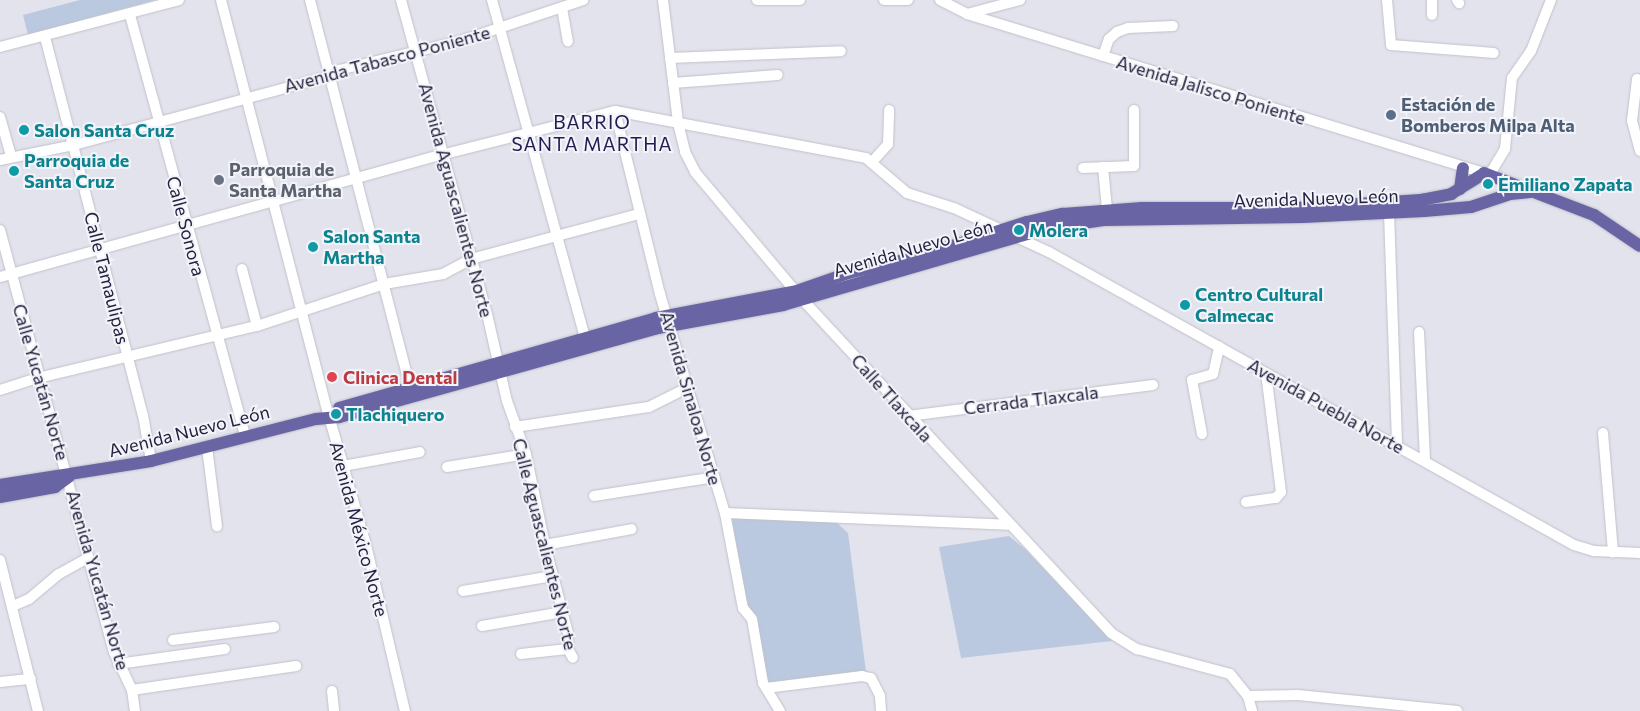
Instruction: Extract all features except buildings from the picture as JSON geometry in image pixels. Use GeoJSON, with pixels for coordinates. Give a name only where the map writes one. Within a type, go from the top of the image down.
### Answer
{"type":"FeatureCollection","features":[{"type":"Feature","properties":{"kind":"main road"},"geometry":{"type":"LineString","coordinates":[[1460,189],[1463,168]]}},
{"type":"Feature","properties":{"kind":"main road","name":"Avenida Nuevo León"},"geometry":{"type":"LineString","coordinates":[[800,295],[848,273],[955,247],[1004,229],[1063,214],[1107,209],[1327,207],[1437,198],[1491,175]]}},
{"type":"Feature","properties":{"kind":"main road"},"geometry":{"type":"LineString","coordinates":[[1491,175],[1530,192],[1594,214],[1640,246]]}},
{"type":"Feature","properties":{"kind":"main road"},"geometry":{"type":"LineString","coordinates":[[1487,202],[1497,192],[1491,175]]}},
{"type":"Feature","properties":{"kind":"main road","name":"Avenida Nuevo León"},"geometry":{"type":"LineString","coordinates":[[0,486],[69,477],[151,461],[587,345],[669,320],[800,295],[1048,228],[1106,220],[1389,213],[1457,209],[1530,192]]}},
{"type":"Feature","properties":{"kind":"main road","name":"Avenida Nuevo León"},"geometry":{"type":"LineString","coordinates":[[0,497],[55,487],[69,477]]}},
{"type":"Feature","properties":{"kind":"street"},"geometry":{"type":"LineString","coordinates":[[0,47],[130,15],[179,0]]}},
{"type":"Feature","properties":{"kind":"street","name":"Avenida México Norte"},"geometry":{"type":"LineString","coordinates":[[221,0],[302,311],[325,416],[343,466],[405,711]]}},
{"type":"Feature","properties":{"kind":"street"},"geometry":{"type":"LineString","coordinates":[[310,0],[358,178],[411,391]]}},
{"type":"Feature","properties":{"kind":"street","name":"Avenida Aguascalientes Norte"},"geometry":{"type":"LineString","coordinates":[[401,0],[416,50],[441,155],[472,259],[499,367]]}},
{"type":"Feature","properties":{"kind":"street"},"geometry":{"type":"LineString","coordinates":[[492,0],[555,236],[587,345]]}},
{"type":"Feature","properties":{"kind":"street","name":"Avenida Tabasco Poniente"},"geometry":{"type":"LineString","coordinates":[[0,160],[11,156],[74,145],[158,124],[247,97],[330,76],[339,70],[416,50],[460,41],[583,0]]}},
{"type":"Feature","properties":{"kind":"street"},"geometry":{"type":"LineString","coordinates":[[756,0],[800,0]]}},
{"type":"Feature","properties":{"kind":"street"},"geometry":{"type":"LineString","coordinates":[[884,0],[908,0]]}},
{"type":"Feature","properties":{"kind":"street","name":"Avenida Jalisco Poniente"},"geometry":{"type":"LineString","coordinates":[[940,0],[967,14],[1463,168],[1491,175]]}},
{"type":"Feature","properties":{"kind":"street"},"geometry":{"type":"LineString","coordinates":[[967,14],[1020,0]]}},
{"type":"Feature","properties":{"kind":"street"},"geometry":{"type":"LineString","coordinates":[[1387,0],[1391,45],[1494,53]]}},
{"type":"Feature","properties":{"kind":"street"},"geometry":{"type":"LineString","coordinates":[[1432,0],[1432,15]]}},
{"type":"Feature","properties":{"kind":"street"},"geometry":{"type":"LineString","coordinates":[[1491,175],[1505,149],[1512,78],[1531,51],[1551,0]]}},
{"type":"Feature","properties":{"kind":"street","name":"Calle Tlaxcala"},"geometry":{"type":"LineString","coordinates":[[665,1],[678,124],[685,152],[695,172],[800,295],[908,416],[1009,525],[1123,642],[1137,649],[1230,674],[1248,696]]}},
{"type":"Feature","properties":{"kind":"street"},"geometry":{"type":"LineString","coordinates":[[562,8],[568,42]]}},
{"type":"Feature","properties":{"kind":"street","name":"Calle Sonora"},"geometry":{"type":"LineString","coordinates":[[130,15],[215,335],[245,436]]}},
{"type":"Feature","properties":{"kind":"street"},"geometry":{"type":"LineString","coordinates":[[1103,56],[1109,39],[1117,32],[1128,28],[1173,26]]}},
{"type":"Feature","properties":{"kind":"street","name":"Calle Tamaulipas"},"geometry":{"type":"LineString","coordinates":[[45,37],[143,415],[151,461]]}},
{"type":"Feature","properties":{"kind":"street"},"geometry":{"type":"LineString","coordinates":[[670,58],[841,51]]}},
{"type":"Feature","properties":{"kind":"street"},"geometry":{"type":"LineString","coordinates":[[674,83],[778,75]]}},
{"type":"Feature","properties":{"kind":"street"},"geometry":{"type":"LineString","coordinates":[[1637,79],[1632,121],[1640,151]]}},
{"type":"Feature","properties":{"kind":"street"},"geometry":{"type":"LineString","coordinates":[[0,277],[441,155],[616,111],[678,124],[860,156],[872,162],[888,144],[889,110]]}},
{"type":"Feature","properties":{"kind":"street"},"geometry":{"type":"LineString","coordinates":[[1083,168],[1134,166],[1134,110]]}},
{"type":"Feature","properties":{"kind":"street","name":"Avenida Sinaloa Norte"},"geometry":{"type":"LineString","coordinates":[[616,111],[639,214],[725,514],[741,603],[752,619],[765,686]]}},
{"type":"Feature","properties":{"kind":"street"},"geometry":{"type":"LineString","coordinates":[[0,117],[11,156]]}},
{"type":"Feature","properties":{"kind":"street","name":"Avenida Puebla Norte"},"geometry":{"type":"LineString","coordinates":[[872,162],[907,193],[1018,236],[1425,460],[1574,545],[1613,553],[1640,553]]}},
{"type":"Feature","properties":{"kind":"street"},"geometry":{"type":"LineString","coordinates":[[1104,167],[1107,209]]}},
{"type":"Feature","properties":{"kind":"street"},"geometry":{"type":"LineString","coordinates":[[1389,213],[1397,446]]}},
{"type":"Feature","properties":{"kind":"street"},"geometry":{"type":"LineString","coordinates":[[0,390],[38,378],[128,359],[215,335],[257,326],[384,284],[443,274],[472,259],[639,214]]}},
{"type":"Feature","properties":{"kind":"street","name":"Calle Yucatán Norte"},"geometry":{"type":"LineString","coordinates":[[0,230],[38,378],[69,477]]}},
{"type":"Feature","properties":{"kind":"street"},"geometry":{"type":"LineString","coordinates":[[242,269],[257,326]]}},
{"type":"Feature","properties":{"kind":"street"},"geometry":{"type":"LineString","coordinates":[[1419,332],[1425,460]]}},
{"type":"Feature","properties":{"kind":"street"},"geometry":{"type":"LineString","coordinates":[[1202,434],[1192,380],[1213,374],[1219,347]]}},
{"type":"Feature","properties":{"kind":"street","name":"Calle Aguascalientes Norte"},"geometry":{"type":"LineString","coordinates":[[499,367],[516,427],[526,454],[545,545],[563,612],[570,653],[521,654]]}},
{"type":"Feature","properties":{"kind":"street"},"geometry":{"type":"LineString","coordinates":[[1246,502],[1276,498],[1281,492],[1266,373]]}},
{"type":"Feature","properties":{"kind":"street","name":"Cerrada Tlaxcala"},"geometry":{"type":"LineString","coordinates":[[908,416],[1153,385]]}},
{"type":"Feature","properties":{"kind":"street"},"geometry":{"type":"LineString","coordinates":[[516,427],[649,407],[689,388]]}},
{"type":"Feature","properties":{"kind":"street"},"geometry":{"type":"LineString","coordinates":[[1603,433],[1613,553]]}},
{"type":"Feature","properties":{"kind":"street"},"geometry":{"type":"LineString","coordinates":[[207,447],[217,526]]}},
{"type":"Feature","properties":{"kind":"street"},"geometry":{"type":"LineString","coordinates":[[343,466],[420,452]]}},
{"type":"Feature","properties":{"kind":"street"},"geometry":{"type":"LineString","coordinates":[[447,467],[526,454]]}},
{"type":"Feature","properties":{"kind":"street","name":"Avenida Yucatán Norte"},"geometry":{"type":"LineString","coordinates":[[69,477],[88,558],[118,664],[132,690],[135,711]]}},
{"type":"Feature","properties":{"kind":"street"},"geometry":{"type":"LineString","coordinates":[[594,496],[714,477]]}},
{"type":"Feature","properties":{"kind":"street"},"geometry":{"type":"LineString","coordinates":[[725,514],[1009,525]]}},
{"type":"Feature","properties":{"kind":"street"},"geometry":{"type":"LineString","coordinates":[[545,545],[632,529]]}},
{"type":"Feature","properties":{"kind":"street"},"geometry":{"type":"LineString","coordinates":[[12,606],[29,599],[59,574],[88,558]]}},
{"type":"Feature","properties":{"kind":"street"},"geometry":{"type":"LineString","coordinates":[[0,560],[38,711]]}},
{"type":"Feature","properties":{"kind":"street"},"geometry":{"type":"LineString","coordinates":[[464,591],[553,576]]}},
{"type":"Feature","properties":{"kind":"street"},"geometry":{"type":"LineString","coordinates":[[482,626],[563,612]]}},
{"type":"Feature","properties":{"kind":"street"},"geometry":{"type":"LineString","coordinates":[[174,640],[274,627]]}},
{"type":"Feature","properties":{"kind":"street"},"geometry":{"type":"LineString","coordinates":[[202,636],[206,651]]}},
{"type":"Feature","properties":{"kind":"street"},"geometry":{"type":"LineString","coordinates":[[118,664],[224,649]]}},
{"type":"Feature","properties":{"kind":"street"},"geometry":{"type":"LineString","coordinates":[[132,690],[296,666]]}},
{"type":"Feature","properties":{"kind":"street"},"geometry":{"type":"LineString","coordinates":[[780,711],[765,686],[862,676],[871,678],[878,690],[881,711]]}},
{"type":"Feature","properties":{"kind":"street"},"geometry":{"type":"LineString","coordinates":[[0,682],[31,679]]}},
{"type":"Feature","properties":{"kind":"street"},"geometry":{"type":"LineString","coordinates":[[332,691],[334,711]]}},
{"type":"Feature","properties":{"kind":"street"},"geometry":{"type":"LineString","coordinates":[[1252,711],[1248,696],[1298,695],[1366,706],[1457,711]]}},
{"type":"Feature","properties":{"kind":"shaded area"},"geometry":{"type":"Polygon","coordinates":[[[80,0],[155,0],[28,35],[23,15],[80,0]]]}},
{"type":"Feature","properties":{"kind":"shaded area"},"geometry":{"type":"Polygon","coordinates":[[[729,517],[835,521],[848,533],[866,672],[766,684],[747,612],[729,517]]]}},
{"type":"Feature","properties":{"kind":"shaded area"},"geometry":{"type":"Polygon","coordinates":[[[1009,536],[1026,550],[1112,641],[961,658],[939,547],[1009,536]]]}},
{"type":"Feature","properties":{"kind":"place","name":"Estación de Bomberos Milpa Alta"},"geometry":{"type":"Point","coordinates":[1391,115]}},
{"type":"Feature","properties":{"kind":"place","name":"Salon Santa Cruz"},"geometry":{"type":"Point","coordinates":[24,130]}},
{"type":"Feature","properties":{"kind":"place","name":"Parroquia de Santa Cruz"},"geometry":{"type":"Point","coordinates":[14,171]}},
{"type":"Feature","properties":{"kind":"place","name":"Parroquia de Santa Martha"},"geometry":{"type":"Point","coordinates":[219,180]}},
{"type":"Feature","properties":{"kind":"place","name":"Emiliano Zapata"},"geometry":{"type":"Point","coordinates":[1488,184]}},
{"type":"Feature","properties":{"kind":"place","name":"Molera"},"geometry":{"type":"Point","coordinates":[1019,230]}},
{"type":"Feature","properties":{"kind":"place","name":"Salon Santa Martha"},"geometry":{"type":"Point","coordinates":[313,247]}},
{"type":"Feature","properties":{"kind":"place","name":"Centro Cultural Calmecac"},"geometry":{"type":"Point","coordinates":[1185,305]}},
{"type":"Feature","properties":{"kind":"place","name":"Clinica Dental"},"geometry":{"type":"Point","coordinates":[332,377]}},
{"type":"Feature","properties":{"kind":"place","name":"Tlachiquero"},"geometry":{"type":"Point","coordinates":[336,414]}},
{"type":"Feature","properties":{"kind":"district","name":"BARRIO SANTA MARTHA"},"geometry":{"type":"Point","coordinates":[592,133]}}]}
